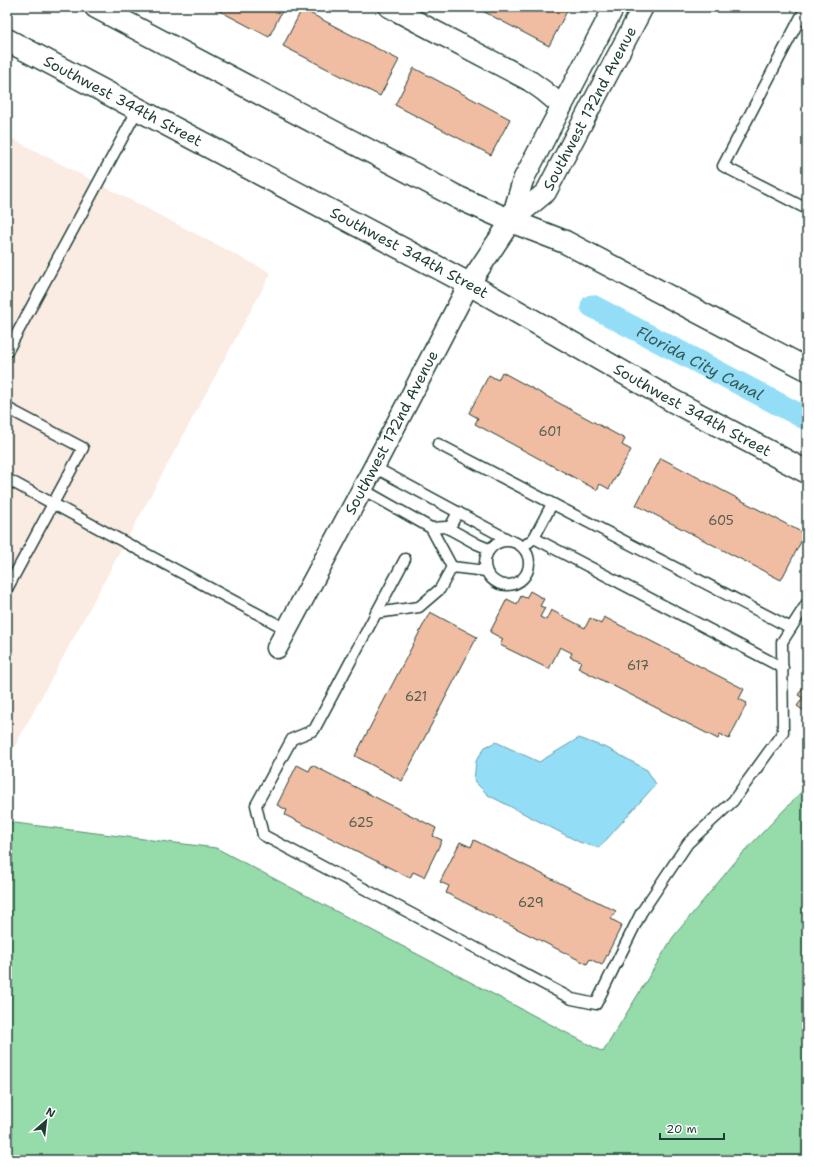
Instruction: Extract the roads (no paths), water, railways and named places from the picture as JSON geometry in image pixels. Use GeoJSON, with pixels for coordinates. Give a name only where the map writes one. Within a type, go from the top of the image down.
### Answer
{"type":"FeatureCollection","features":[{"type":"Feature","properties":{"kind":"main road"},"geometry":{"type":"LineString","coordinates":[[96,7],[452,194],[565,242],[807,369]]}},
{"type":"Feature","properties":{"kind":"main road","name":"Southwest 344th Street"},"geometry":{"type":"LineString","coordinates":[[7,40],[469,284],[673,401],[807,472]]}},
{"type":"Feature","properties":{"kind":"street"},"geometry":{"type":"LineString","coordinates":[[389,7],[530,81],[562,106]]}},
{"type":"Feature","properties":{"kind":"street","name":"Southwest 172nd Avenue"},"geometry":{"type":"LineString","coordinates":[[277,648],[374,467],[469,284],[511,220],[523,180],[614,7]]}},
{"type":"Feature","properties":{"kind":"street","name":"Southwest 172nd Avenue"},"geometry":{"type":"LineString","coordinates":[[511,220],[546,192],[643,7]]}},
{"type":"Feature","properties":{"kind":"lane"},"geometry":{"type":"LineString","coordinates":[[806,7],[723,166],[807,209]]}},
{"type":"Feature","properties":{"kind":"lane"},"geometry":{"type":"LineString","coordinates":[[7,352],[138,109]]}},
{"type":"Feature","properties":{"kind":"lane"},"geometry":{"type":"LineString","coordinates":[[7,408],[83,448],[7,589]]}},
{"type":"Feature","properties":{"kind":"lane"},"geometry":{"type":"LineString","coordinates":[[438,444],[791,628]]}},
{"type":"Feature","properties":{"kind":"lane"},"geometry":{"type":"LineString","coordinates":[[374,467],[511,541]]}},
{"type":"Feature","properties":{"kind":"lane"},"geometry":{"type":"LineString","coordinates":[[7,479],[286,629]]}},
{"type":"Feature","properties":{"kind":"lane"},"geometry":{"type":"LineString","coordinates":[[362,489],[432,528],[452,566]]}},
{"type":"Feature","properties":{"kind":"lane"},"geometry":{"type":"LineString","coordinates":[[523,547],[534,538],[552,504]]}},
{"type":"Feature","properties":{"kind":"lane"},"geometry":{"type":"LineString","coordinates":[[449,529],[458,512]]}},
{"type":"Feature","properties":{"kind":"lane"},"geometry":{"type":"LineString","coordinates":[[432,528],[446,527],[489,549]]}},
{"type":"Feature","properties":{"kind":"lane"},"geometry":{"type":"LineString","coordinates":[[534,538],[783,668]]}},
{"type":"Feature","properties":{"kind":"lane"},"geometry":{"type":"LineString","coordinates":[[505,540],[517,543],[523,547],[527,553],[529,567],[522,580],[515,584],[501,585],[489,577],[484,565],[486,554],[494,544],[505,540]]}},
{"type":"Feature","properties":{"kind":"lane"},"geometry":{"type":"LineString","coordinates":[[405,559],[314,730],[292,739],[256,805],[263,835],[572,999],[596,1004],[641,913],[688,843],[733,801],[784,732],[782,642],[807,603]]}},
{"type":"Feature","properties":{"kind":"lane"},"geometry":{"type":"LineString","coordinates":[[452,566],[486,571]]}},
{"type":"Feature","properties":{"kind":"lane"},"geometry":{"type":"LineString","coordinates":[[376,613],[419,606],[440,589],[452,566]]}},
{"type":"Feature","properties":{"kind":"water"},"geometry":{"type":"Polygon","coordinates":[[[579,738],[609,749],[647,770],[656,784],[599,848],[579,842],[488,795],[474,781],[476,761],[485,747],[496,742],[539,762],[579,738]]]}},
{"type":"Feature","properties":{"kind":"waterway","name":"Florida City Canal"},"geometry":{"type":"LineString","coordinates":[[592,306],[807,419]]}}]}
